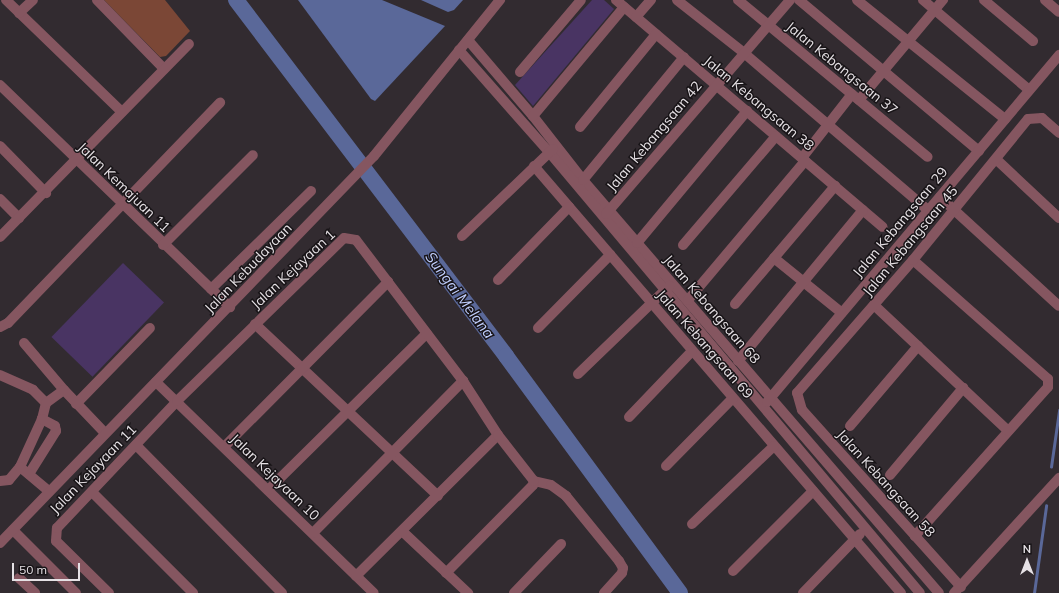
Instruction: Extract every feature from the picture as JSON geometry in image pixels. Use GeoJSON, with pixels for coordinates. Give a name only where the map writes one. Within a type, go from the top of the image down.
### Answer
{"type":"FeatureCollection","features":[{"type":"Feature","properties":{"kind":"street"},"geometry":{"type":"LineString","coordinates":[[6,0],[122,112]]}},
{"type":"Feature","properties":{"kind":"street"},"geometry":{"type":"LineString","coordinates":[[19,13],[33,0]]}},
{"type":"Feature","properties":{"kind":"street"},"geometry":{"type":"LineString","coordinates":[[97,0],[164,69]]}},
{"type":"Feature","properties":{"kind":"street","name":"Jalan Kebudayaan"},"geometry":{"type":"LineString","coordinates":[[0,543],[49,490],[230,307],[374,156],[500,0]]}},
{"type":"Feature","properties":{"kind":"street"},"geometry":{"type":"LineString","coordinates":[[520,72],[581,0]]}},
{"type":"Feature","properties":{"kind":"street"},"geometry":{"type":"LineString","coordinates":[[636,17],[651,0]]}},
{"type":"Feature","properties":{"kind":"street"},"geometry":{"type":"LineString","coordinates":[[677,0],[744,53],[827,126],[928,210]]}},
{"type":"Feature","properties":{"kind":"street","name":"Jalan Kebangsaan 37"},"geometry":{"type":"LineString","coordinates":[[738,0],[928,157]]}},
{"type":"Feature","properties":{"kind":"street","name":"Jalan Kebangsaan 42"},"geometry":{"type":"LineString","coordinates":[[606,214],[790,0]]}},
{"type":"Feature","properties":{"kind":"street"},"geometry":{"type":"LineString","coordinates":[[799,0],[979,151]]}},
{"type":"Feature","properties":{"kind":"street"},"geometry":{"type":"LineString","coordinates":[[857,0],[908,43],[1005,119]]}},
{"type":"Feature","properties":{"kind":"street"},"geometry":{"type":"LineString","coordinates":[[923,0],[1030,90]]}},
{"type":"Feature","properties":{"kind":"street"},"geometry":{"type":"LineString","coordinates":[[688,300],[804,160],[827,126],[884,71],[944,0]]}},
{"type":"Feature","properties":{"kind":"street"},"geometry":{"type":"LineString","coordinates":[[984,0],[1033,41]]}},
{"type":"Feature","properties":{"kind":"street"},"geometry":{"type":"LineString","coordinates":[[1045,0],[1059,12]]}},
{"type":"Feature","properties":{"kind":"street"},"geometry":{"type":"LineString","coordinates":[[533,116],[620,3]]}},
{"type":"Feature","properties":{"kind":"street","name":"Jalan Kebangsaan 38"},"geometry":{"type":"LineString","coordinates":[[620,3],[883,227]]}},
{"type":"Feature","properties":{"kind":"street"},"geometry":{"type":"LineString","coordinates":[[580,127],[656,34]]}},
{"type":"Feature","properties":{"kind":"street","name":"Jalan Kebangsaan 68"},"geometry":{"type":"LineString","coordinates":[[468,40],[533,116],[553,149],[606,214],[669,287],[688,300],[738,361],[939,593]]}},
{"type":"Feature","properties":{"kind":"street"},"geometry":{"type":"LineString","coordinates":[[0,237],[46,193],[75,159],[189,44]]}},
{"type":"Feature","properties":{"kind":"street","name":"Jalan Kebangsaan 68"},"geometry":{"type":"LineString","coordinates":[[459,50],[583,180],[606,214],[637,243],[669,287],[763,407],[920,593]]}},
{"type":"Feature","properties":{"kind":"street","name":"Jalan Kebangsaan 29"},"geometry":{"type":"LineString","coordinates":[[763,407],[1059,55]]}},
{"type":"Feature","properties":{"kind":"street"},"geometry":{"type":"LineString","coordinates":[[583,180],[684,58]]}},
{"type":"Feature","properties":{"kind":"street","name":"Jalan Kemajuan 11"},"geometry":{"type":"LineString","coordinates":[[0,85],[163,245],[230,307]]}},
{"type":"Feature","properties":{"kind":"street"},"geometry":{"type":"LineString","coordinates":[[0,327],[8,323],[121,204],[220,103]]}},
{"type":"Feature","properties":{"kind":"street"},"geometry":{"type":"LineString","coordinates":[[637,243],[747,111]]}},
{"type":"Feature","properties":{"kind":"street","name":"Jalan Kebangsaan 45"},"geometry":{"type":"LineString","coordinates":[[797,393],[913,260],[954,208],[997,160],[1028,119],[1034,117],[1046,121],[1059,133]]}},
{"type":"Feature","properties":{"kind":"street"},"geometry":{"type":"LineString","coordinates":[[683,245],[776,136]]}},
{"type":"Feature","properties":{"kind":"street"},"geometry":{"type":"LineString","coordinates":[[0,146],[46,193]]}},
{"type":"Feature","properties":{"kind":"street"},"geometry":{"type":"LineString","coordinates":[[462,236],[553,149]]}},
{"type":"Feature","properties":{"kind":"street"},"geometry":{"type":"LineString","coordinates":[[163,245],[253,156]]}},
{"type":"Feature","properties":{"kind":"street"},"geometry":{"type":"LineString","coordinates":[[997,160],[1059,218]]}},
{"type":"Feature","properties":{"kind":"street","name":"Jalan Kebangsaan 69"},"geometry":{"type":"LineString","coordinates":[[534,166],[692,351],[855,538],[896,591]]}},
{"type":"Feature","properties":{"kind":"street"},"geometry":{"type":"LineString","coordinates":[[735,304],[835,186]]}},
{"type":"Feature","properties":{"kind":"street"},"geometry":{"type":"LineString","coordinates":[[211,289],[311,191]]}},
{"type":"Feature","properties":{"kind":"street"},"geometry":{"type":"LineString","coordinates":[[940,197],[954,208],[1059,306]]}},
{"type":"Feature","properties":{"kind":"street"},"geometry":{"type":"LineString","coordinates":[[0,199],[19,218]]}},
{"type":"Feature","properties":{"kind":"street"},"geometry":{"type":"LineString","coordinates":[[498,280],[569,207]]}},
{"type":"Feature","properties":{"kind":"street"},"geometry":{"type":"LineString","coordinates":[[738,361],[864,210]]}},
{"type":"Feature","properties":{"kind":"street","name":"Jalan Kejayaan 1"},"geometry":{"type":"LineString","coordinates":[[177,401],[344,238],[356,240],[463,381],[498,435]]}},
{"type":"Feature","properties":{"kind":"street"},"geometry":{"type":"LineString","coordinates":[[538,328],[610,255]]}},
{"type":"Feature","properties":{"kind":"street"},"geometry":{"type":"LineString","coordinates":[[774,258],[842,313]]}},
{"type":"Feature","properties":{"kind":"street"},"geometry":{"type":"LineString","coordinates":[[913,260],[1048,379],[1048,386],[915,536]]}},
{"type":"Feature","properties":{"kind":"street"},"geometry":{"type":"LineString","coordinates":[[224,447],[388,282]]}},
{"type":"Feature","properties":{"kind":"street"},"geometry":{"type":"LineString","coordinates":[[578,374],[651,302],[669,287]]}},
{"type":"Feature","properties":{"kind":"street"},"geometry":{"type":"LineString","coordinates":[[874,305],[1008,431]]}},
{"type":"Feature","properties":{"kind":"street"},"geometry":{"type":"LineString","coordinates":[[256,324],[438,496]]}},
{"type":"Feature","properties":{"kind":"street"},"geometry":{"type":"LineString","coordinates":[[76,404],[150,328]]}},
{"type":"Feature","properties":{"kind":"street"},"geometry":{"type":"LineString","coordinates":[[268,490],[427,333]]}},
{"type":"Feature","properties":{"kind":"street"},"geometry":{"type":"LineString","coordinates":[[24,343],[76,404],[105,434]]}},
{"type":"Feature","properties":{"kind":"street"},"geometry":{"type":"LineString","coordinates":[[850,426],[918,346]]}},
{"type":"Feature","properties":{"kind":"street"},"geometry":{"type":"LineString","coordinates":[[628,417],[692,351]]}},
{"type":"Feature","properties":{"kind":"street"},"geometry":{"type":"LineString","coordinates":[[0,375],[33,390],[46,403]]}},
{"type":"Feature","properties":{"kind":"street"},"geometry":{"type":"LineString","coordinates":[[313,533],[463,381]]}},
{"type":"Feature","properties":{"kind":"street","name":"Jalan Kejayaan 10"},"geometry":{"type":"LineString","coordinates":[[156,382],[374,593]]}},
{"type":"Feature","properties":{"kind":"street"},"geometry":{"type":"LineString","coordinates":[[890,476],[963,388]]}},
{"type":"Feature","properties":{"kind":"street"},"geometry":{"type":"LineString","coordinates":[[0,481],[9,480],[20,467],[42,419],[46,403],[64,390]]}},
{"type":"Feature","properties":{"kind":"street","name":"Jalan Kebangsaan 58"},"geometry":{"type":"LineString","coordinates":[[797,393],[802,410],[915,536],[957,590],[1059,478]]}},
{"type":"Feature","properties":{"kind":"street"},"geometry":{"type":"LineString","coordinates":[[666,466],[733,398]]}},
{"type":"Feature","properties":{"kind":"street","name":"Jalan Kejayaan 11"},"geometry":{"type":"LineString","coordinates":[[109,593],[55,537],[57,528],[177,401]]}},
{"type":"Feature","properties":{"kind":"street"},"geometry":{"type":"LineString","coordinates":[[29,474],[56,431],[55,426],[42,419]]}},
{"type":"Feature","properties":{"kind":"street"},"geometry":{"type":"LineString","coordinates":[[356,576],[498,435],[534,481],[551,485],[566,496],[619,561],[622,572],[604,593]]}},
{"type":"Feature","properties":{"kind":"street"},"geometry":{"type":"LineString","coordinates":[[136,445],[282,593]]}},
{"type":"Feature","properties":{"kind":"street"},"geometry":{"type":"LineString","coordinates":[[692,524],[774,446]]}},
{"type":"Feature","properties":{"kind":"street"},"geometry":{"type":"LineString","coordinates":[[20,467],[49,490]]}},
{"type":"Feature","properties":{"kind":"street"},"geometry":{"type":"LineString","coordinates":[[446,573],[532,485],[534,481]]}},
{"type":"Feature","properties":{"kind":"street"},"geometry":{"type":"LineString","coordinates":[[733,571],[813,491]]}},
{"type":"Feature","properties":{"kind":"street"},"geometry":{"type":"LineString","coordinates":[[92,492],[193,593]]}},
{"type":"Feature","properties":{"kind":"street"},"geometry":{"type":"LineString","coordinates":[[803,593],[865,528]]}},
{"type":"Feature","properties":{"kind":"street"},"geometry":{"type":"LineString","coordinates":[[12,530],[76,593]]}},
{"type":"Feature","properties":{"kind":"street"},"geometry":{"type":"LineString","coordinates":[[402,531],[468,593]]}},
{"type":"Feature","properties":{"kind":"street"},"geometry":{"type":"LineString","coordinates":[[514,593],[561,544]]}},
{"type":"Feature","properties":{"kind":"street"},"geometry":{"type":"LineString","coordinates":[[19,578],[35,593]]}},
{"type":"Feature","properties":{"kind":"shaded area"},"geometry":{"type":"Polygon","coordinates":[[[104,0],[165,0],[190,31],[166,56],[160,57],[104,0]]]}},
{"type":"Feature","properties":{"kind":"water"},"geometry":{"type":"Polygon","coordinates":[[[298,0],[382,0],[445,26],[375,101],[371,99],[298,0]]]}},
{"type":"Feature","properties":{"kind":"water"},"geometry":{"type":"Polygon","coordinates":[[[421,0],[463,0],[454,10],[448,12],[421,0]]]}},
{"type":"Feature","properties":{"kind":"building"},"geometry":{"type":"Polygon","coordinates":[[[592,0],[604,0],[614,9],[533,106],[515,85],[592,0]]]}},
{"type":"Feature","properties":{"kind":"building"},"geometry":{"type":"Polygon","coordinates":[[[123,263],[164,303],[92,377],[51,337],[123,263]]]}},
{"type":"Feature","properties":{"kind":"waterway","name":"Sungai Melana"},"geometry":{"type":"LineString","coordinates":[[236,0],[506,356],[680,593]]}},
{"type":"Feature","properties":{"kind":"waterway"},"geometry":{"type":"LineString","coordinates":[[1051,467],[1059,411]]}},
{"type":"Feature","properties":{"kind":"waterway"},"geometry":{"type":"LineString","coordinates":[[1034,593],[1046,506]]}}]}
